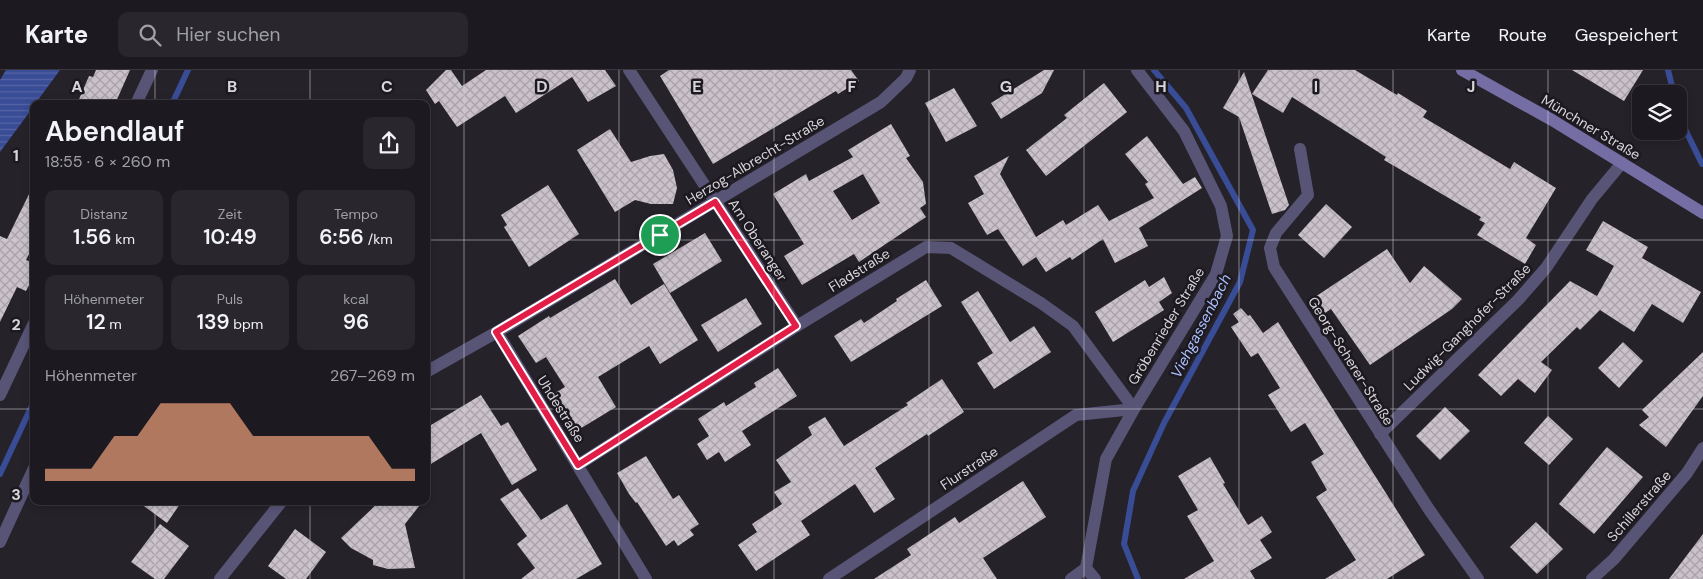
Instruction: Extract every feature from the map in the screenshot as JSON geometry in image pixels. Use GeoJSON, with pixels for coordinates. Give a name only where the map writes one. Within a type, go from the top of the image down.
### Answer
{"type":"FeatureCollection","features":[{"type":"Feature","properties":{"kind":"main road","name":"Münchner Straße"},"geometry":{"type":"LineString","coordinates":[[1462,70],[1552,120],[1703,213]]}},
{"type":"Feature","properties":{"kind":"street"},"geometry":{"type":"LineString","coordinates":[[138,100],[152,70]]}},
{"type":"Feature","properties":{"kind":"street","name":"Am Oberanger"},"geometry":{"type":"LineString","coordinates":[[630,70],[796,326]]}},
{"type":"Feature","properties":{"kind":"street","name":"Herzog-Albrecht-Straße"},"geometry":{"type":"LineString","coordinates":[[430,370],[881,102],[906,78],[910,70]]}},
{"type":"Feature","properties":{"kind":"street","name":"Gröbenrieder Straße"},"geometry":{"type":"LineString","coordinates":[[1086,568],[1106,459],[1216,274],[1227,236],[1221,206],[1184,131],[1137,70]]}},
{"type":"Feature","properties":{"kind":"street","name":"Georg-Scherer-Straße"},"geometry":{"type":"LineString","coordinates":[[1300,149],[1308,195],[1276,232],[1270,248],[1274,267],[1428,508],[1478,579]]}},
{"type":"Feature","properties":{"kind":"street","name":"Ludwig-Ganghofer-Straße"},"geometry":{"type":"LineString","coordinates":[[1380,434],[1518,300],[1546,268],[1592,198],[1622,163]]}},
{"type":"Feature","properties":{"kind":"street","name":"Fladstraße"},"geometry":{"type":"LineString","coordinates":[[578,465],[796,326],[926,247],[951,248],[1074,326],[1134,409]]}},
{"type":"Feature","properties":{"kind":"street"},"geometry":{"type":"LineString","coordinates":[[0,395],[30,331]]}},
{"type":"Feature","properties":{"kind":"street","name":"Uhdestraße"},"geometry":{"type":"LineString","coordinates":[[496,332],[578,465],[645,579]]}},
{"type":"Feature","properties":{"kind":"street","name":"Flurstraße"},"geometry":{"type":"LineString","coordinates":[[829,579],[1076,415],[1134,409]]}},
{"type":"Feature","properties":{"kind":"street","name":"Schillerstraße"},"geometry":{"type":"LineString","coordinates":[[1592,579],[1614,559],[1687,473],[1703,448]]}},
{"type":"Feature","properties":{"kind":"street"},"geometry":{"type":"LineString","coordinates":[[0,542],[30,477]]}},
{"type":"Feature","properties":{"kind":"street"},"geometry":{"type":"LineString","coordinates":[[220,579],[279,505]]}},
{"type":"Feature","properties":{"kind":"street"},"geometry":{"type":"LineString","coordinates":[[1071,579],[1086,568],[1095,579]]}},
{"type":"Feature","properties":{"kind":"water"},"geometry":{"type":"Polygon","coordinates":[[[6,70],[60,70],[38,100],[30,100],[30,111],[0,152],[0,80],[6,70]]]}},
{"type":"Feature","properties":{"kind":"building"},"geometry":{"type":"Polygon","coordinates":[[[96,70],[130,70],[117,100],[79,100],[89,76],[93,77],[96,70]]]}},
{"type":"Feature","properties":{"kind":"building"},"geometry":{"type":"Polygon","coordinates":[[[446,70],[451,70],[462,86],[486,70],[605,70],[616,86],[588,102],[572,77],[516,113],[505,96],[457,127],[439,101],[435,104],[426,90],[446,70]]]}},
{"type":"Feature","properties":{"kind":"building"},"geometry":{"type":"Polygon","coordinates":[[[669,70],[851,70],[859,81],[838,94],[836,91],[713,164],[660,76],[669,70]]]}},
{"type":"Feature","properties":{"kind":"building"},"geometry":{"type":"Polygon","coordinates":[[[1044,70],[1054,70],[1042,93],[1001,119],[991,103],[1044,70]]]}},
{"type":"Feature","properties":{"kind":"building"},"geometry":{"type":"Polygon","coordinates":[[[1268,70],[1355,70],[1427,111],[1423,117],[1510,169],[1514,162],[1556,188],[1526,238],[1536,245],[1525,264],[1477,235],[1485,223],[1479,220],[1481,217],[1384,160],[1386,157],[1292,97],[1283,113],[1252,94],[1268,70]]]}},
{"type":"Feature","properties":{"kind":"building"},"geometry":{"type":"Polygon","coordinates":[[[1572,70],[1643,70],[1632,85],[1624,101],[1572,70]]]}},
{"type":"Feature","properties":{"kind":"building"},"geometry":{"type":"Polygon","coordinates":[[[1244,72],[1289,205],[1285,210],[1272,214],[1239,117],[1223,108],[1244,72]]]}},
{"type":"Feature","properties":{"kind":"building"},"geometry":{"type":"Polygon","coordinates":[[[1104,83],[1127,112],[1046,176],[1026,150],[1067,118],[1064,115],[1104,83]]]}},
{"type":"Feature","properties":{"kind":"building"},"geometry":{"type":"Polygon","coordinates":[[[954,88],[977,126],[946,142],[925,103],[954,88]]]}},
{"type":"Feature","properties":{"kind":"building"},"geometry":{"type":"Polygon","coordinates":[[[891,124],[910,156],[906,158],[923,182],[926,204],[920,208],[926,217],[859,262],[854,254],[802,285],[784,256],[804,244],[773,194],[806,174],[809,181],[853,157],[848,150],[891,124]],[[863,174],[833,191],[852,220],[880,203],[863,174]]]}},
{"type":"Feature","properties":{"kind":"building"},"geometry":{"type":"Polygon","coordinates":[[[610,129],[631,162],[664,154],[673,170],[677,188],[673,204],[651,204],[635,200],[615,212],[577,150],[610,129]]]}},
{"type":"Feature","properties":{"kind":"building"},"geometry":{"type":"Polygon","coordinates":[[[1147,136],[1183,184],[1195,177],[1202,188],[1139,228],[1148,246],[1115,263],[1103,239],[1072,260],[1070,257],[1046,272],[1036,257],[1023,266],[998,229],[987,235],[968,203],[984,194],[974,176],[1009,156],[1000,174],[1036,237],[1063,220],[1066,225],[1098,205],[1109,221],[1154,198],[1145,184],[1148,182],[1125,154],[1147,136]]]}},
{"type":"Feature","properties":{"kind":"building"},"geometry":{"type":"Polygon","coordinates":[[[548,185],[579,234],[529,267],[504,227],[507,225],[501,215],[548,185]]]}},
{"type":"Feature","properties":{"kind":"building"},"geometry":{"type":"Polygon","coordinates":[[[30,192],[30,252],[26,260],[30,262],[30,284],[26,291],[17,287],[0,322],[0,236],[7,239],[30,192]]]}},
{"type":"Feature","properties":{"kind":"building"},"geometry":{"type":"Polygon","coordinates":[[[1326,204],[1352,227],[1324,258],[1298,235],[1326,204]]]}},
{"type":"Feature","properties":{"kind":"building"},"geometry":{"type":"Polygon","coordinates":[[[1603,221],[1648,247],[1642,258],[1701,292],[1683,323],[1652,304],[1634,332],[1600,310],[1580,330],[1577,327],[1541,362],[1552,370],[1535,393],[1518,379],[1501,396],[1478,375],[1570,281],[1597,296],[1614,266],[1586,250],[1603,221]]]}},
{"type":"Feature","properties":{"kind":"building"},"geometry":{"type":"Polygon","coordinates":[[[705,233],[722,261],[670,293],[653,264],[705,233]]]}},
{"type":"Feature","properties":{"kind":"building"},"geometry":{"type":"Polygon","coordinates":[[[1387,249],[1410,283],[1424,266],[1462,299],[1452,309],[1370,365],[1331,309],[1325,313],[1315,297],[1387,249]]]}},
{"type":"Feature","properties":{"kind":"building"},"geometry":{"type":"Polygon","coordinates":[[[1164,277],[1172,293],[1159,302],[1164,310],[1113,342],[1095,312],[1145,280],[1149,287],[1164,277]]]}},
{"type":"Feature","properties":{"kind":"building"},"geometry":{"type":"Polygon","coordinates":[[[615,279],[631,305],[664,284],[698,340],[660,364],[649,346],[598,377],[616,407],[578,430],[555,393],[565,387],[546,357],[536,363],[518,336],[549,316],[550,318],[615,279]]]}},
{"type":"Feature","properties":{"kind":"building"},"geometry":{"type":"Polygon","coordinates":[[[926,280],[942,306],[851,362],[834,336],[861,319],[864,323],[926,280]]]}},
{"type":"Feature","properties":{"kind":"building"},"geometry":{"type":"Polygon","coordinates":[[[978,291],[1010,342],[1034,326],[1051,352],[994,389],[977,363],[993,353],[961,302],[978,291]]]}},
{"type":"Feature","properties":{"kind":"building"},"geometry":{"type":"Polygon","coordinates":[[[746,298],[762,324],[718,352],[701,325],[746,298]]]}},
{"type":"Feature","properties":{"kind":"building"},"geometry":{"type":"Polygon","coordinates":[[[1241,308],[1248,316],[1250,315],[1263,333],[1278,322],[1425,555],[1387,579],[1325,579],[1356,560],[1316,497],[1327,490],[1311,462],[1324,454],[1305,423],[1291,432],[1268,395],[1280,388],[1258,353],[1251,357],[1231,327],[1239,322],[1233,314],[1241,308]]]}},
{"type":"Feature","properties":{"kind":"building"},"geometry":{"type":"Polygon","coordinates":[[[1623,342],[1643,361],[1619,388],[1598,368],[1623,342]]]}},
{"type":"Feature","properties":{"kind":"building"},"geometry":{"type":"Polygon","coordinates":[[[1703,352],[1703,396],[1666,447],[1639,425],[1649,417],[1642,410],[1703,352]]]}},
{"type":"Feature","properties":{"kind":"building"},"geometry":{"type":"Polygon","coordinates":[[[778,368],[797,396],[742,431],[751,445],[725,462],[719,452],[707,460],[697,444],[709,436],[698,419],[724,402],[726,406],[756,387],[754,383],[778,368]]]}},
{"type":"Feature","properties":{"kind":"building"},"geometry":{"type":"Polygon","coordinates":[[[942,379],[964,412],[875,468],[895,499],[874,513],[855,484],[801,521],[810,535],[756,571],[738,545],[757,532],[752,524],[782,504],[774,492],[791,482],[776,460],[812,435],[808,427],[825,417],[844,446],[908,405],[906,403],[942,379]]]}},
{"type":"Feature","properties":{"kind":"building"},"geometry":{"type":"Polygon","coordinates":[[[481,395],[501,426],[508,422],[537,470],[512,485],[481,433],[430,465],[430,426],[481,395]]]}},
{"type":"Feature","properties":{"kind":"building"},"geometry":{"type":"Polygon","coordinates":[[[1445,407],[1470,431],[1440,460],[1416,436],[1445,407]]]}},
{"type":"Feature","properties":{"kind":"building"},"geometry":{"type":"Polygon","coordinates":[[[1548,416],[1573,439],[1549,465],[1524,443],[1548,416]]]}},
{"type":"Feature","properties":{"kind":"building"},"geometry":{"type":"Polygon","coordinates":[[[1607,447],[1643,477],[1594,534],[1559,504],[1607,447]]]}},
{"type":"Feature","properties":{"kind":"building"},"geometry":{"type":"Polygon","coordinates":[[[646,456],[673,499],[679,495],[699,524],[690,530],[694,535],[678,546],[674,540],[666,546],[637,502],[629,494],[617,473],[646,456]]]}},
{"type":"Feature","properties":{"kind":"building"},"geometry":{"type":"Polygon","coordinates":[[[1210,457],[1225,483],[1223,484],[1248,525],[1262,516],[1272,532],[1260,540],[1272,558],[1250,571],[1255,579],[1184,579],[1214,561],[1187,516],[1198,510],[1178,476],[1210,457]]]}},
{"type":"Feature","properties":{"kind":"building"},"geometry":{"type":"Polygon","coordinates":[[[1023,481],[1046,517],[983,558],[997,579],[874,579],[911,555],[907,549],[955,517],[959,523],[1023,481]]]}},
{"type":"Feature","properties":{"kind":"building"},"geometry":{"type":"Polygon","coordinates":[[[518,488],[541,520],[567,504],[602,564],[576,579],[521,579],[535,568],[517,544],[527,536],[500,499],[518,488]]]}},
{"type":"Feature","properties":{"kind":"building"},"geometry":{"type":"Polygon","coordinates":[[[142,505],[179,505],[167,523],[142,505]]]}},
{"type":"Feature","properties":{"kind":"building"},"geometry":{"type":"Polygon","coordinates":[[[376,505],[420,505],[405,524],[415,568],[388,569],[373,565],[373,560],[351,548],[341,538],[376,505]]]}},
{"type":"Feature","properties":{"kind":"building"},"geometry":{"type":"Polygon","coordinates":[[[1536,522],[1563,549],[1537,574],[1510,547],[1536,522]]]}},
{"type":"Feature","properties":{"kind":"building"},"geometry":{"type":"Polygon","coordinates":[[[160,524],[189,546],[164,579],[155,579],[131,562],[160,524]]]}},
{"type":"Feature","properties":{"kind":"building"},"geometry":{"type":"Polygon","coordinates":[[[295,529],[326,552],[306,579],[286,579],[268,566],[295,529]]]}},
{"type":"Feature","properties":{"kind":"building"},"geometry":{"type":"Polygon","coordinates":[[[1703,534],[1703,579],[1669,579],[1703,534]]]}},
{"type":"Feature","properties":{"kind":"waterway"},"geometry":{"type":"LineString","coordinates":[[174,100],[188,70]]}},
{"type":"Feature","properties":{"kind":"waterway","name":"Viehgassenbach"},"geometry":{"type":"LineString","coordinates":[[1138,579],[1124,544],[1133,491],[1164,423],[1240,282],[1253,230],[1186,108],[1154,70]]}},
{"type":"Feature","properties":{"kind":"waterway"},"geometry":{"type":"LineString","coordinates":[[1668,70],[1672,85]]}},
{"type":"Feature","properties":{"kind":"waterway"},"geometry":{"type":"LineString","coordinates":[[1687,133],[1702,164]]}},
{"type":"Feature","properties":{"kind":"waterway"},"geometry":{"type":"LineString","coordinates":[[0,474],[30,410]]}},
{"type":"Feature","properties":{"kind":"route"},"geometry":{"type":"LineString","coordinates":[[715,202],[796,326],[578,465],[496,332],[660,235],[715,202]]}}]}
